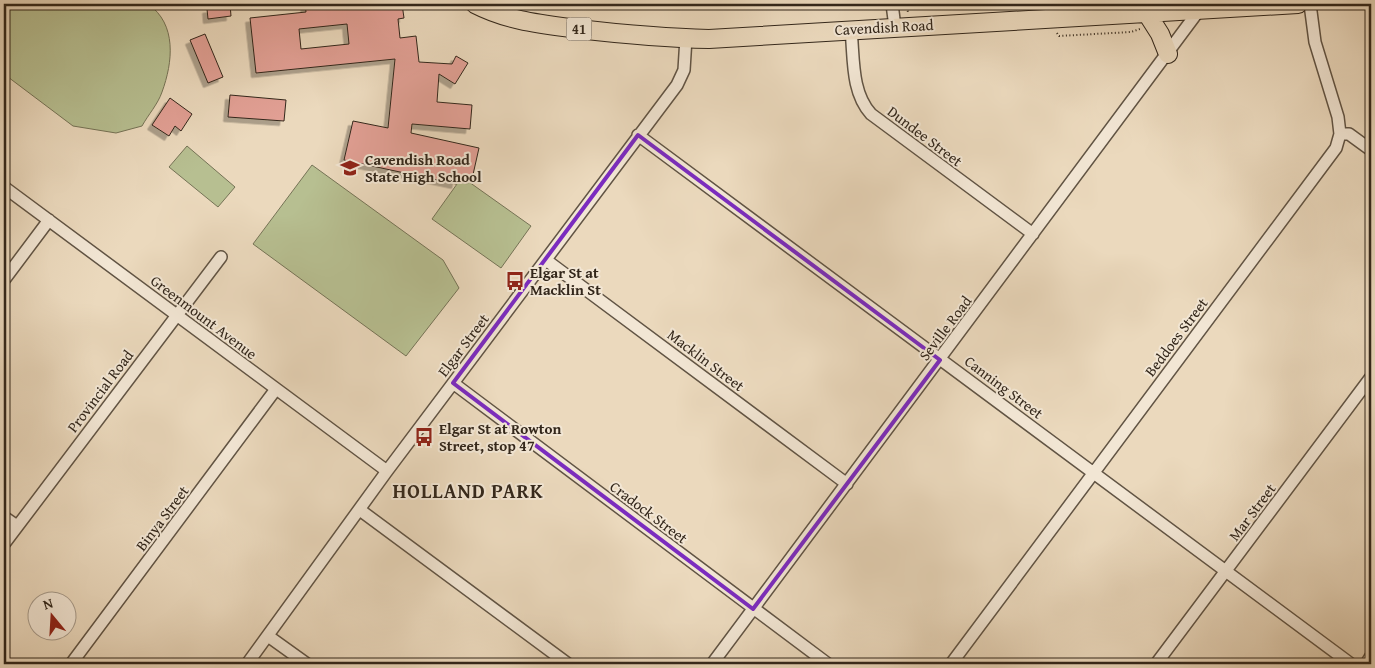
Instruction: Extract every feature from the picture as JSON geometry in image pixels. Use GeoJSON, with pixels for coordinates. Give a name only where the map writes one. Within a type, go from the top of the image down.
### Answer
{"type":"FeatureCollection","features":[{"type":"Feature","properties":{"kind":"main road","name":"Cavendish Road"},"geometry":{"type":"LineString","coordinates":[[474,4],[497,14],[522,21],[640,36],[686,38],[1289,4]]}},
{"type":"Feature","properties":{"kind":"main road"},"geometry":{"type":"LineString","coordinates":[[1146,12],[1160,34],[1168,54]]}},
{"type":"Feature","properties":{"kind":"street"},"geometry":{"type":"LineString","coordinates":[[892,4],[895,27]]}},
{"type":"Feature","properties":{"kind":"street"},"geometry":{"type":"LineString","coordinates":[[1310,4],[1315,42],[1338,117],[1340,134],[1349,134],[1371,150]]}},
{"type":"Feature","properties":{"kind":"street","name":"Seville Road"},"geometry":{"type":"LineString","coordinates":[[712,664],[1200,9]]}},
{"type":"Feature","properties":{"kind":"street","name":"Dundee Street"},"geometry":{"type":"LineString","coordinates":[[851,30],[856,86],[862,104],[871,114],[1033,234]]}},
{"type":"Feature","properties":{"kind":"street","name":"Elgar Street"},"geometry":{"type":"LineString","coordinates":[[247,664],[387,471],[683,74],[686,38]]}},
{"type":"Feature","properties":{"kind":"street","name":"Beddoes Street"},"geometry":{"type":"LineString","coordinates":[[951,664],[1336,148],[1340,134]]}},
{"type":"Feature","properties":{"kind":"street","name":"Canning Street"},"geometry":{"type":"LineString","coordinates":[[638,135],[1351,664]]}},
{"type":"Feature","properties":{"kind":"street","name":"Greenmount Avenue"},"geometry":{"type":"LineString","coordinates":[[4,187],[387,471]]}},
{"type":"Feature","properties":{"kind":"street"},"geometry":{"type":"LineString","coordinates":[[4,280],[49,220]]}},
{"type":"Feature","properties":{"kind":"street","name":"Provincial Road"},"geometry":{"type":"LineString","coordinates":[[4,544],[221,257]]}},
{"type":"Feature","properties":{"kind":"street","name":"Macklin Street"},"geometry":{"type":"LineString","coordinates":[[546,260],[847,484]]}},
{"type":"Feature","properties":{"kind":"street","name":"Mar Street"},"geometry":{"type":"LineString","coordinates":[[1156,664],[1371,377]]}},
{"type":"Feature","properties":{"kind":"street","name":"Cradock Street"},"geometry":{"type":"LineString","coordinates":[[453,384],[828,664]]}},
{"type":"Feature","properties":{"kind":"street","name":"Binya Street"},"geometry":{"type":"LineString","coordinates":[[71,664],[276,389]]}},
{"type":"Feature","properties":{"kind":"street"},"geometry":{"type":"LineString","coordinates":[[360,510],[568,664]]}},
{"type":"Feature","properties":{"kind":"street"},"geometry":{"type":"LineString","coordinates":[[4,517],[17,526]]}},
{"type":"Feature","properties":{"kind":"street"},"geometry":{"type":"LineString","coordinates":[[268,636],[307,664]]}},
{"type":"Feature","properties":{"kind":"street"},"geometry":{"type":"LineString","coordinates":[[1366,664],[1371,656]]}},
{"type":"Feature","properties":{"kind":"highlighted area"},"geometry":{"type":"Polygon","coordinates":[[[638,135],[940,360],[753,609],[453,383],[638,135]]]}},
{"type":"Feature","properties":{"kind":"green space"},"geometry":{"type":"Polygon","coordinates":[[[4,4],[148,4],[164,22],[170,44],[170,56],[166,80],[160,96],[142,126],[116,133],[73,126],[4,74],[4,4]]]}},
{"type":"Feature","properties":{"kind":"green space"},"geometry":{"type":"Polygon","coordinates":[[[187,146],[235,187],[218,207],[169,167],[187,146]]]}},
{"type":"Feature","properties":{"kind":"green space"},"geometry":{"type":"Polygon","coordinates":[[[312,165],[443,260],[459,288],[406,356],[253,244],[312,165]]]}},
{"type":"Feature","properties":{"kind":"green space"},"geometry":{"type":"Polygon","coordinates":[[[462,177],[531,226],[501,268],[432,219],[462,177]]]}},
{"type":"Feature","properties":{"kind":"building"},"geometry":{"type":"Polygon","coordinates":[[[213,4],[230,4],[231,16],[208,19],[207,9],[213,8],[213,4]]]}},
{"type":"Feature","properties":{"kind":"building"},"geometry":{"type":"Polygon","coordinates":[[[305,4],[340,4],[340,6],[402,4],[404,18],[398,19],[400,38],[416,36],[419,62],[452,64],[456,56],[468,63],[455,84],[439,74],[437,102],[472,105],[470,129],[412,124],[411,133],[479,148],[472,179],[458,176],[456,184],[344,160],[353,121],[388,128],[395,59],[256,73],[250,18],[306,12],[305,4]],[[347,24],[299,29],[301,49],[349,44],[347,24]]]}},
{"type":"Feature","properties":{"kind":"building"},"geometry":{"type":"Polygon","coordinates":[[[205,34],[223,77],[208,83],[190,40],[205,34]]]}},
{"type":"Feature","properties":{"kind":"building"},"geometry":{"type":"Polygon","coordinates":[[[230,95],[286,100],[284,121],[228,117],[230,95]]]}},
{"type":"Feature","properties":{"kind":"building"},"geometry":{"type":"Polygon","coordinates":[[[170,98],[192,114],[181,131],[175,126],[169,136],[152,125],[170,98]]]}},
{"type":"Feature","properties":{"kind":"place","name":"Cavendish Road State High School"},"geometry":{"type":"Point","coordinates":[350,168]}},
{"type":"Feature","properties":{"kind":"place","name":"Elgar St at Macklin St"},"geometry":{"type":"Point","coordinates":[515,281]}},
{"type":"Feature","properties":{"kind":"place","name":"Elgar St at Rowton Street, stop 47"},"geometry":{"type":"Point","coordinates":[424,437]}},
{"type":"Feature","properties":{"kind":"district","name":"HOLLAND PARK"},"geometry":{"type":"Point","coordinates":[468,490]}}]}
